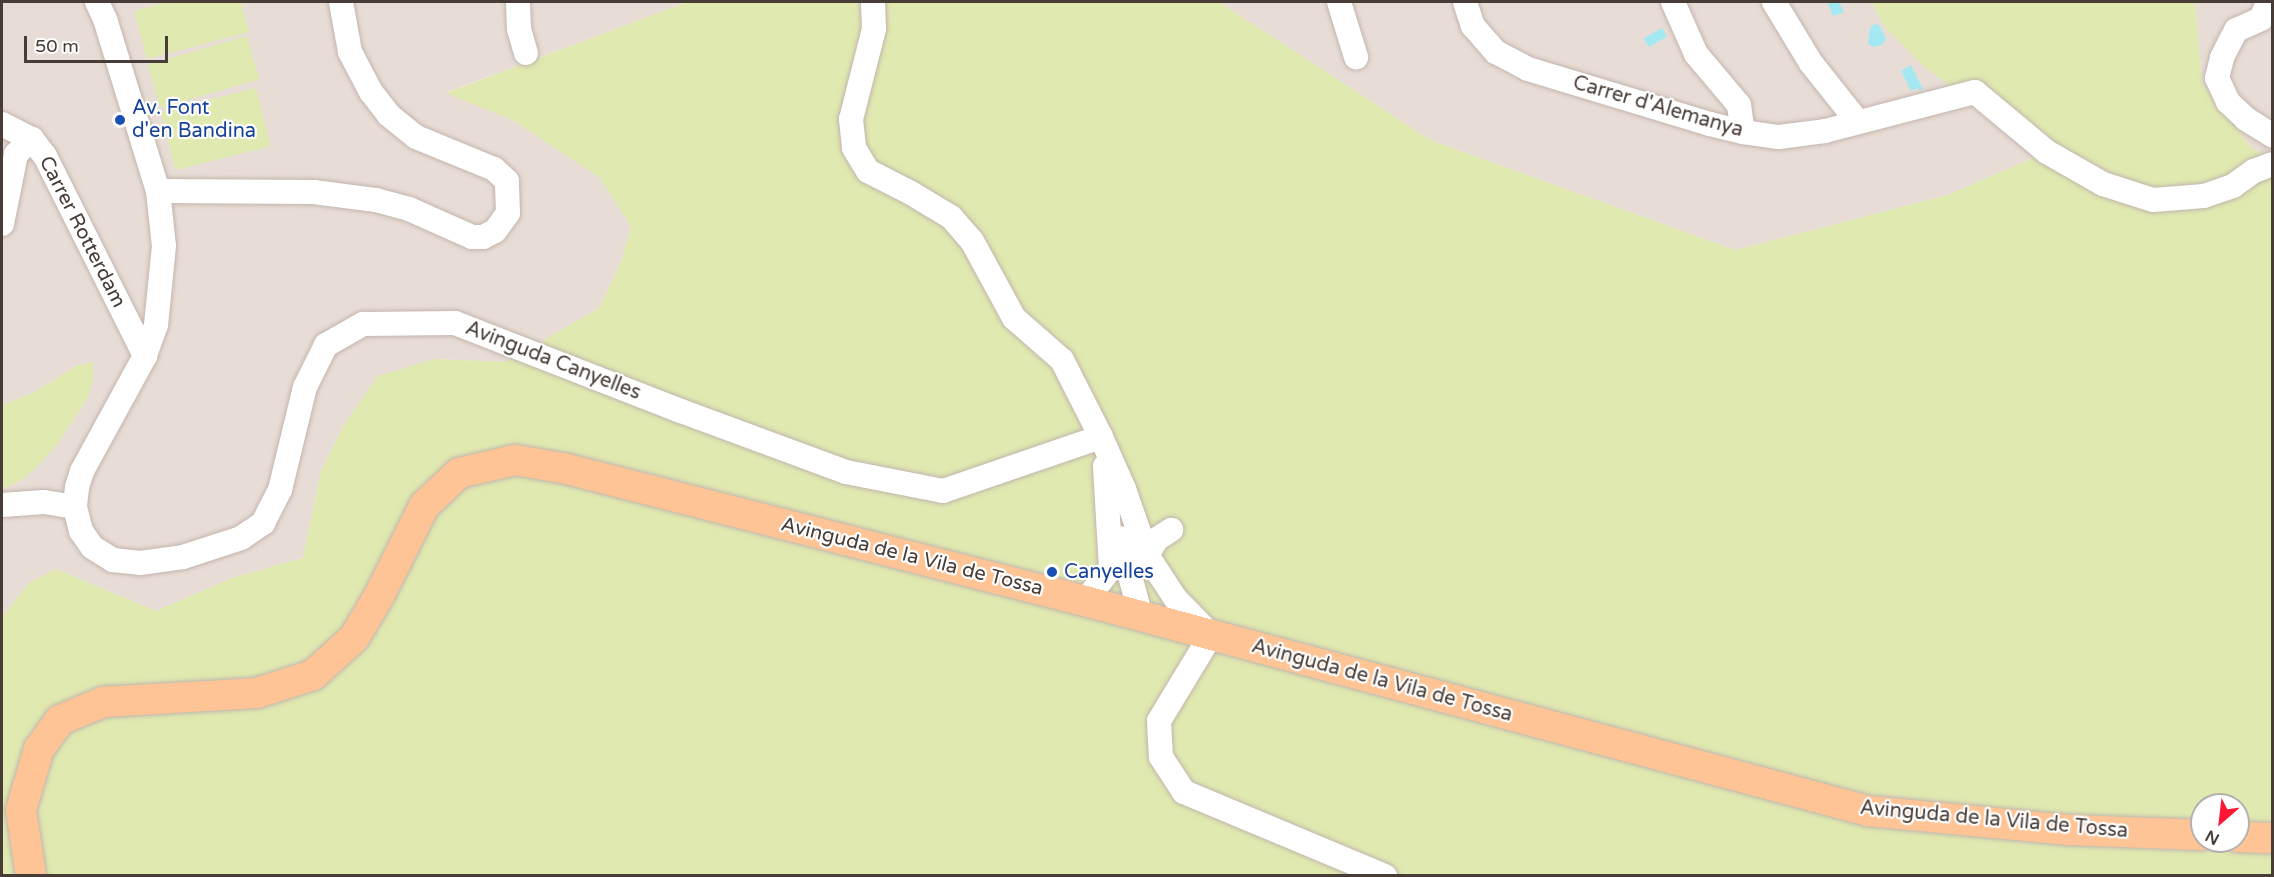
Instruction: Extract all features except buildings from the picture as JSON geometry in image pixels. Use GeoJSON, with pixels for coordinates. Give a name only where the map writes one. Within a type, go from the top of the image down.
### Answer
{"type":"FeatureCollection","features":[{"type":"Feature","properties":{"kind":"main road","name":"Avinguda de la Vila de Tossa"},"geometry":{"type":"LineString","coordinates":[[31,876],[21,810],[39,749],[60,720],[103,702],[257,693],[313,675],[354,638],[379,596],[424,506],[459,473],[515,460],[567,469],[1141,616],[1868,812],[2070,830],[2190,835]]}},
{"type":"Feature","properties":{"kind":"main road"},"geometry":{"type":"LineString","coordinates":[[2250,837],[2272,838]]}},
{"type":"Feature","properties":{"kind":"street","name":"Avinguda Canyelles"},"geometry":{"type":"LineString","coordinates":[[97,2],[105,19],[158,190],[164,246],[156,325],[145,356],[82,471],[77,487],[75,507],[81,531],[92,547],[113,560],[140,563],[183,557],[241,538],[263,523],[280,490],[305,387],[326,345],[363,324],[455,322],[681,411],[846,472],[943,491],[1101,437]]}},
{"type":"Feature","properties":{"kind":"street"},"geometry":{"type":"LineString","coordinates":[[158,190],[314,192],[376,200],[409,209],[472,237],[483,237],[495,231],[508,213],[507,181],[495,169],[416,137],[389,115],[371,92],[350,52],[341,2]]}},
{"type":"Feature","properties":{"kind":"street"},"geometry":{"type":"LineString","coordinates":[[518,2],[519,29],[526,53]]}},
{"type":"Feature","properties":{"kind":"street"},"geometry":{"type":"LineString","coordinates":[[873,2],[874,28],[850,118],[854,148],[868,171],[951,217],[972,241],[1014,318],[1062,360],[1124,489],[1147,555],[1175,598],[1211,635],[1159,721],[1161,757],[1184,792],[1385,876]]}},
{"type":"Feature","properties":{"kind":"street"},"geometry":{"type":"LineString","coordinates":[[1339,2],[1356,57]]}},
{"type":"Feature","properties":{"kind":"street","name":"Carrer d'Alemanya"},"geometry":{"type":"LineString","coordinates":[[1465,2],[1473,26],[1496,52],[1528,69],[1743,132],[1779,137],[1825,131],[1975,92],[2047,152],[2103,184],[2153,200],[2204,196],[2233,186],[2254,171],[2272,164]]}},
{"type":"Feature","properties":{"kind":"street"},"geometry":{"type":"LineString","coordinates":[[1672,2],[1696,54],[1739,105],[1743,132]]}},
{"type":"Feature","properties":{"kind":"street"},"geometry":{"type":"LineString","coordinates":[[1774,2],[1811,63],[1858,122]]}},
{"type":"Feature","properties":{"kind":"street"},"geometry":{"type":"LineString","coordinates":[[2268,2],[2260,19],[2236,30],[2222,58],[2217,78],[2228,102],[2246,119],[2272,135]]}},
{"type":"Feature","properties":{"kind":"street","name":"Carrer Rotterdam"},"geometry":{"type":"LineString","coordinates":[[2,124],[32,139],[45,156],[145,356]]}},
{"type":"Feature","properties":{"kind":"street"},"geometry":{"type":"LineString","coordinates":[[2,224],[16,154],[32,139]]}},
{"type":"Feature","properties":{"kind":"street"},"geometry":{"type":"LineString","coordinates":[[1085,602],[1111,568],[1109,498],[1101,437]]}},
{"type":"Feature","properties":{"kind":"street"},"geometry":{"type":"LineString","coordinates":[[1109,498],[1141,616]]}},
{"type":"Feature","properties":{"kind":"street"},"geometry":{"type":"LineString","coordinates":[[2,505],[44,502],[75,507]]}},
{"type":"Feature","properties":{"kind":"street"},"geometry":{"type":"LineString","coordinates":[[1147,555],[1158,539],[1171,530]]}},
{"type":"Feature","properties":{"kind":"shaded area"},"geometry":{"type":"Polygon","coordinates":[[[2,2],[687,2],[447,92],[514,121],[599,176],[631,226],[621,262],[599,308],[506,362],[435,359],[343,426],[321,471],[303,558],[232,578],[156,611],[56,569],[29,583],[2,617],[2,489],[22,480],[58,443],[88,397],[93,362],[76,366],[33,393],[2,405],[2,2]]]}},
{"type":"Feature","properties":{"kind":"shaded area"},"geometry":{"type":"Polygon","coordinates":[[[1219,2],[1872,2],[1884,26],[1973,103],[2042,154],[1948,195],[1735,250],[1430,140],[1219,2]]]}},
{"type":"Feature","properties":{"kind":"shaded area"},"geometry":{"type":"Polygon","coordinates":[[[2195,2],[2272,2],[2272,155],[2253,150],[2202,83],[2195,2]]]}},
{"type":"Feature","properties":{"kind":"green space"},"geometry":{"type":"Polygon","coordinates":[[[168,2],[241,2],[249,32],[147,59],[134,11],[168,2]]]}},
{"type":"Feature","properties":{"kind":"green space"},"geometry":{"type":"Polygon","coordinates":[[[687,2],[1219,2],[1430,140],[1735,250],[1948,195],[2042,154],[1924,67],[1884,26],[1872,2],[2195,2],[2202,83],[2253,150],[2272,155],[2272,875],[2,876],[2,617],[29,583],[56,569],[156,611],[232,578],[303,558],[321,471],[343,426],[378,376],[435,359],[506,362],[599,308],[621,262],[631,226],[599,177],[514,121],[446,93],[687,2]]]}},
{"type":"Feature","properties":{"kind":"green space"},"geometry":{"type":"Polygon","coordinates":[[[247,36],[259,79],[160,108],[148,64],[247,36]]]}},
{"type":"Feature","properties":{"kind":"green space"},"geometry":{"type":"Polygon","coordinates":[[[256,88],[271,146],[175,170],[161,112],[256,88]]]}},
{"type":"Feature","properties":{"kind":"green space"},"geometry":{"type":"Polygon","coordinates":[[[93,362],[93,381],[88,397],[58,443],[22,480],[2,489],[2,405],[33,393],[76,366],[93,362]]]}},
{"type":"Feature","properties":{"kind":"water"},"geometry":{"type":"Polygon","coordinates":[[[1827,2],[1839,2],[1844,12],[1833,16],[1827,2]]]}},
{"type":"Feature","properties":{"kind":"water"},"geometry":{"type":"Polygon","coordinates":[[[1874,24],[1879,25],[1886,39],[1882,45],[1872,47],[1868,43],[1870,28],[1874,24]]]}},
{"type":"Feature","properties":{"kind":"water"},"geometry":{"type":"Polygon","coordinates":[[[1662,28],[1667,37],[1648,47],[1644,38],[1662,28]]]}},
{"type":"Feature","properties":{"kind":"water"},"geometry":{"type":"Polygon","coordinates":[[[1911,65],[1923,89],[1919,91],[1918,88],[1911,91],[1901,71],[1911,65]]]}},
{"type":"Feature","properties":{"kind":"place","name":"Av. Font d'en Bandina"},"geometry":{"type":"Point","coordinates":[120,120]}},
{"type":"Feature","properties":{"kind":"place","name":"Canyelles"},"geometry":{"type":"Point","coordinates":[1052,572]}}]}
